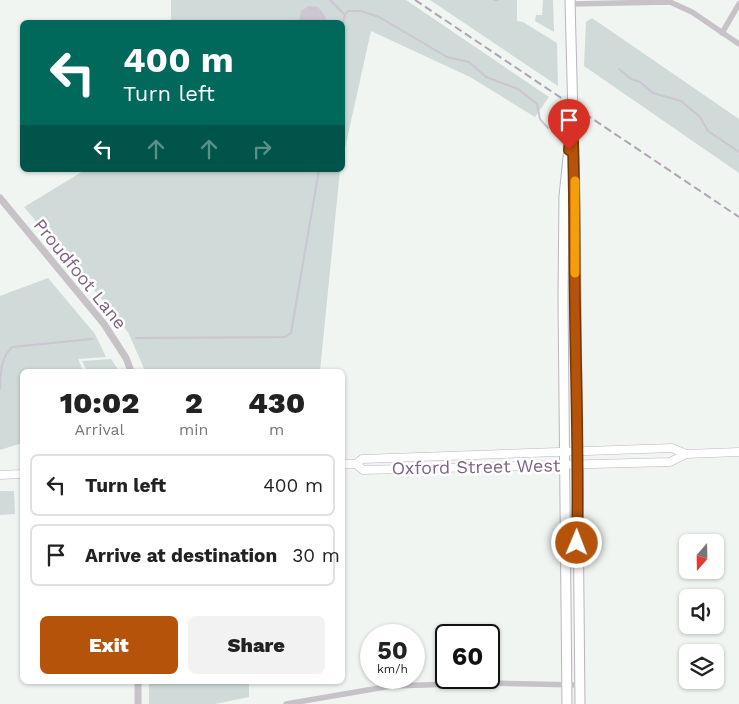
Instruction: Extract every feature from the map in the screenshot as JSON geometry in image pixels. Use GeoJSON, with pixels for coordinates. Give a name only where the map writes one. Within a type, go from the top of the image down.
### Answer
{"type":"FeatureCollection","features":[{"type":"Feature","properties":{"kind":"main road"},"geometry":{"type":"LineString","coordinates":[[570,2],[572,118],[576,196],[575,300],[579,464],[577,543],[580,704]]}},
{"type":"Feature","properties":{"kind":"main road"},"geometry":{"type":"LineString","coordinates":[[567,704],[564,196],[572,118]]}},
{"type":"Feature","properties":{"kind":"main road","name":"Oxford Street West"},"geometry":{"type":"LineString","coordinates":[[356,464],[362,458],[672,448],[686,454]]}},
{"type":"Feature","properties":{"kind":"main road","name":"Oxford Street West"},"geometry":{"type":"LineString","coordinates":[[345,464],[356,464],[363,470],[670,462],[686,454],[739,452]]}},
{"type":"Feature","properties":{"kind":"main road"},"geometry":{"type":"LineString","coordinates":[[0,475],[20,474]]}},
{"type":"Feature","properties":{"kind":"street"},"geometry":{"type":"LineString","coordinates":[[570,2],[670,2],[692,12],[739,44]]}},
{"type":"Feature","properties":{"kind":"street"},"geometry":{"type":"LineString","coordinates":[[722,33],[739,4]]}},
{"type":"Feature","properties":{"kind":"street","name":"Proudfoot Lane"},"geometry":{"type":"LineString","coordinates":[[0,198],[104,324],[126,358],[130,369]]}},
{"type":"Feature","properties":{"kind":"street"},"geometry":{"type":"LineString","coordinates":[[286,704],[391,686],[488,683],[579,686]]}},
{"type":"Feature","properties":{"kind":"street"},"geometry":{"type":"LineString","coordinates":[[138,684],[138,704]]}},
{"type":"Feature","properties":{"kind":"shaded area"},"geometry":{"type":"Polygon","coordinates":[[[171,0],[406,0],[549,97],[535,117],[470,77],[371,31],[345,148],[345,20],[171,20],[171,0]]]}},
{"type":"Feature","properties":{"kind":"shaded area"},"geometry":{"type":"Polygon","coordinates":[[[430,0],[517,0],[517,21],[523,22],[557,43],[558,86],[430,0]]]}},
{"type":"Feature","properties":{"kind":"shaded area"},"geometry":{"type":"Polygon","coordinates":[[[543,0],[553,0],[554,32],[535,21],[536,15],[542,15],[543,0]]]}},
{"type":"Feature","properties":{"kind":"shaded area"},"geometry":{"type":"Polygon","coordinates":[[[309,6],[318,7],[326,20],[299,20],[301,11],[309,6]]]}},
{"type":"Feature","properties":{"kind":"shaded area"},"geometry":{"type":"Polygon","coordinates":[[[592,18],[739,119],[739,173],[584,66],[586,22],[592,18]]]}},
{"type":"Feature","properties":{"kind":"shaded area"},"geometry":{"type":"Polygon","coordinates":[[[82,172],[340,172],[320,369],[144,369],[129,334],[120,321],[24,207],[82,172]]]}},
{"type":"Feature","properties":{"kind":"shaded area"},"geometry":{"type":"Polygon","coordinates":[[[48,278],[95,334],[106,357],[78,359],[82,369],[20,369],[20,444],[0,450],[0,296],[48,278]]]}},
{"type":"Feature","properties":{"kind":"shaded area"},"geometry":{"type":"Polygon","coordinates":[[[111,359],[118,369],[86,369],[82,361],[111,359]]]}},
{"type":"Feature","properties":{"kind":"shaded area"},"geometry":{"type":"Polygon","coordinates":[[[0,491],[14,491],[15,514],[0,515],[0,491]]]}},
{"type":"Feature","properties":{"kind":"shaded area"},"geometry":{"type":"Polygon","coordinates":[[[149,684],[249,684],[249,697],[215,704],[149,704],[149,684]]]}},
{"type":"Feature","properties":{"kind":"waterway"},"geometry":{"type":"LineString","coordinates":[[330,0],[345,15]]}},
{"type":"Feature","properties":{"kind":"waterway"},"geometry":{"type":"LineString","coordinates":[[344,20],[348,11],[361,11],[379,17],[447,57],[469,62],[486,77],[518,89],[537,104],[540,119],[548,128]]}},
{"type":"Feature","properties":{"kind":"waterway"},"geometry":{"type":"LineString","coordinates":[[619,69],[653,93],[681,101],[700,117],[708,131],[739,152]]}},
{"type":"Feature","properties":{"kind":"waterway"},"geometry":{"type":"LineString","coordinates":[[136,338],[285,337],[291,333],[319,172]]}},
{"type":"Feature","properties":{"kind":"waterway"},"geometry":{"type":"LineString","coordinates":[[0,389],[3,361],[12,347],[92,339]]}},
{"type":"Feature","properties":{"kind":"railway"},"geometry":{"type":"LineString","coordinates":[[415,0],[739,217]]}},
{"type":"Feature","properties":{"kind":"slow traffic"},"geometry":{"type":"LineString","coordinates":[[575,181],[575,273]]}},
{"type":"Feature","properties":{"kind":"route"},"geometry":{"type":"LineString","coordinates":[[569,150],[572,118],[576,196],[575,300],[579,464],[577,543]]}}]}
